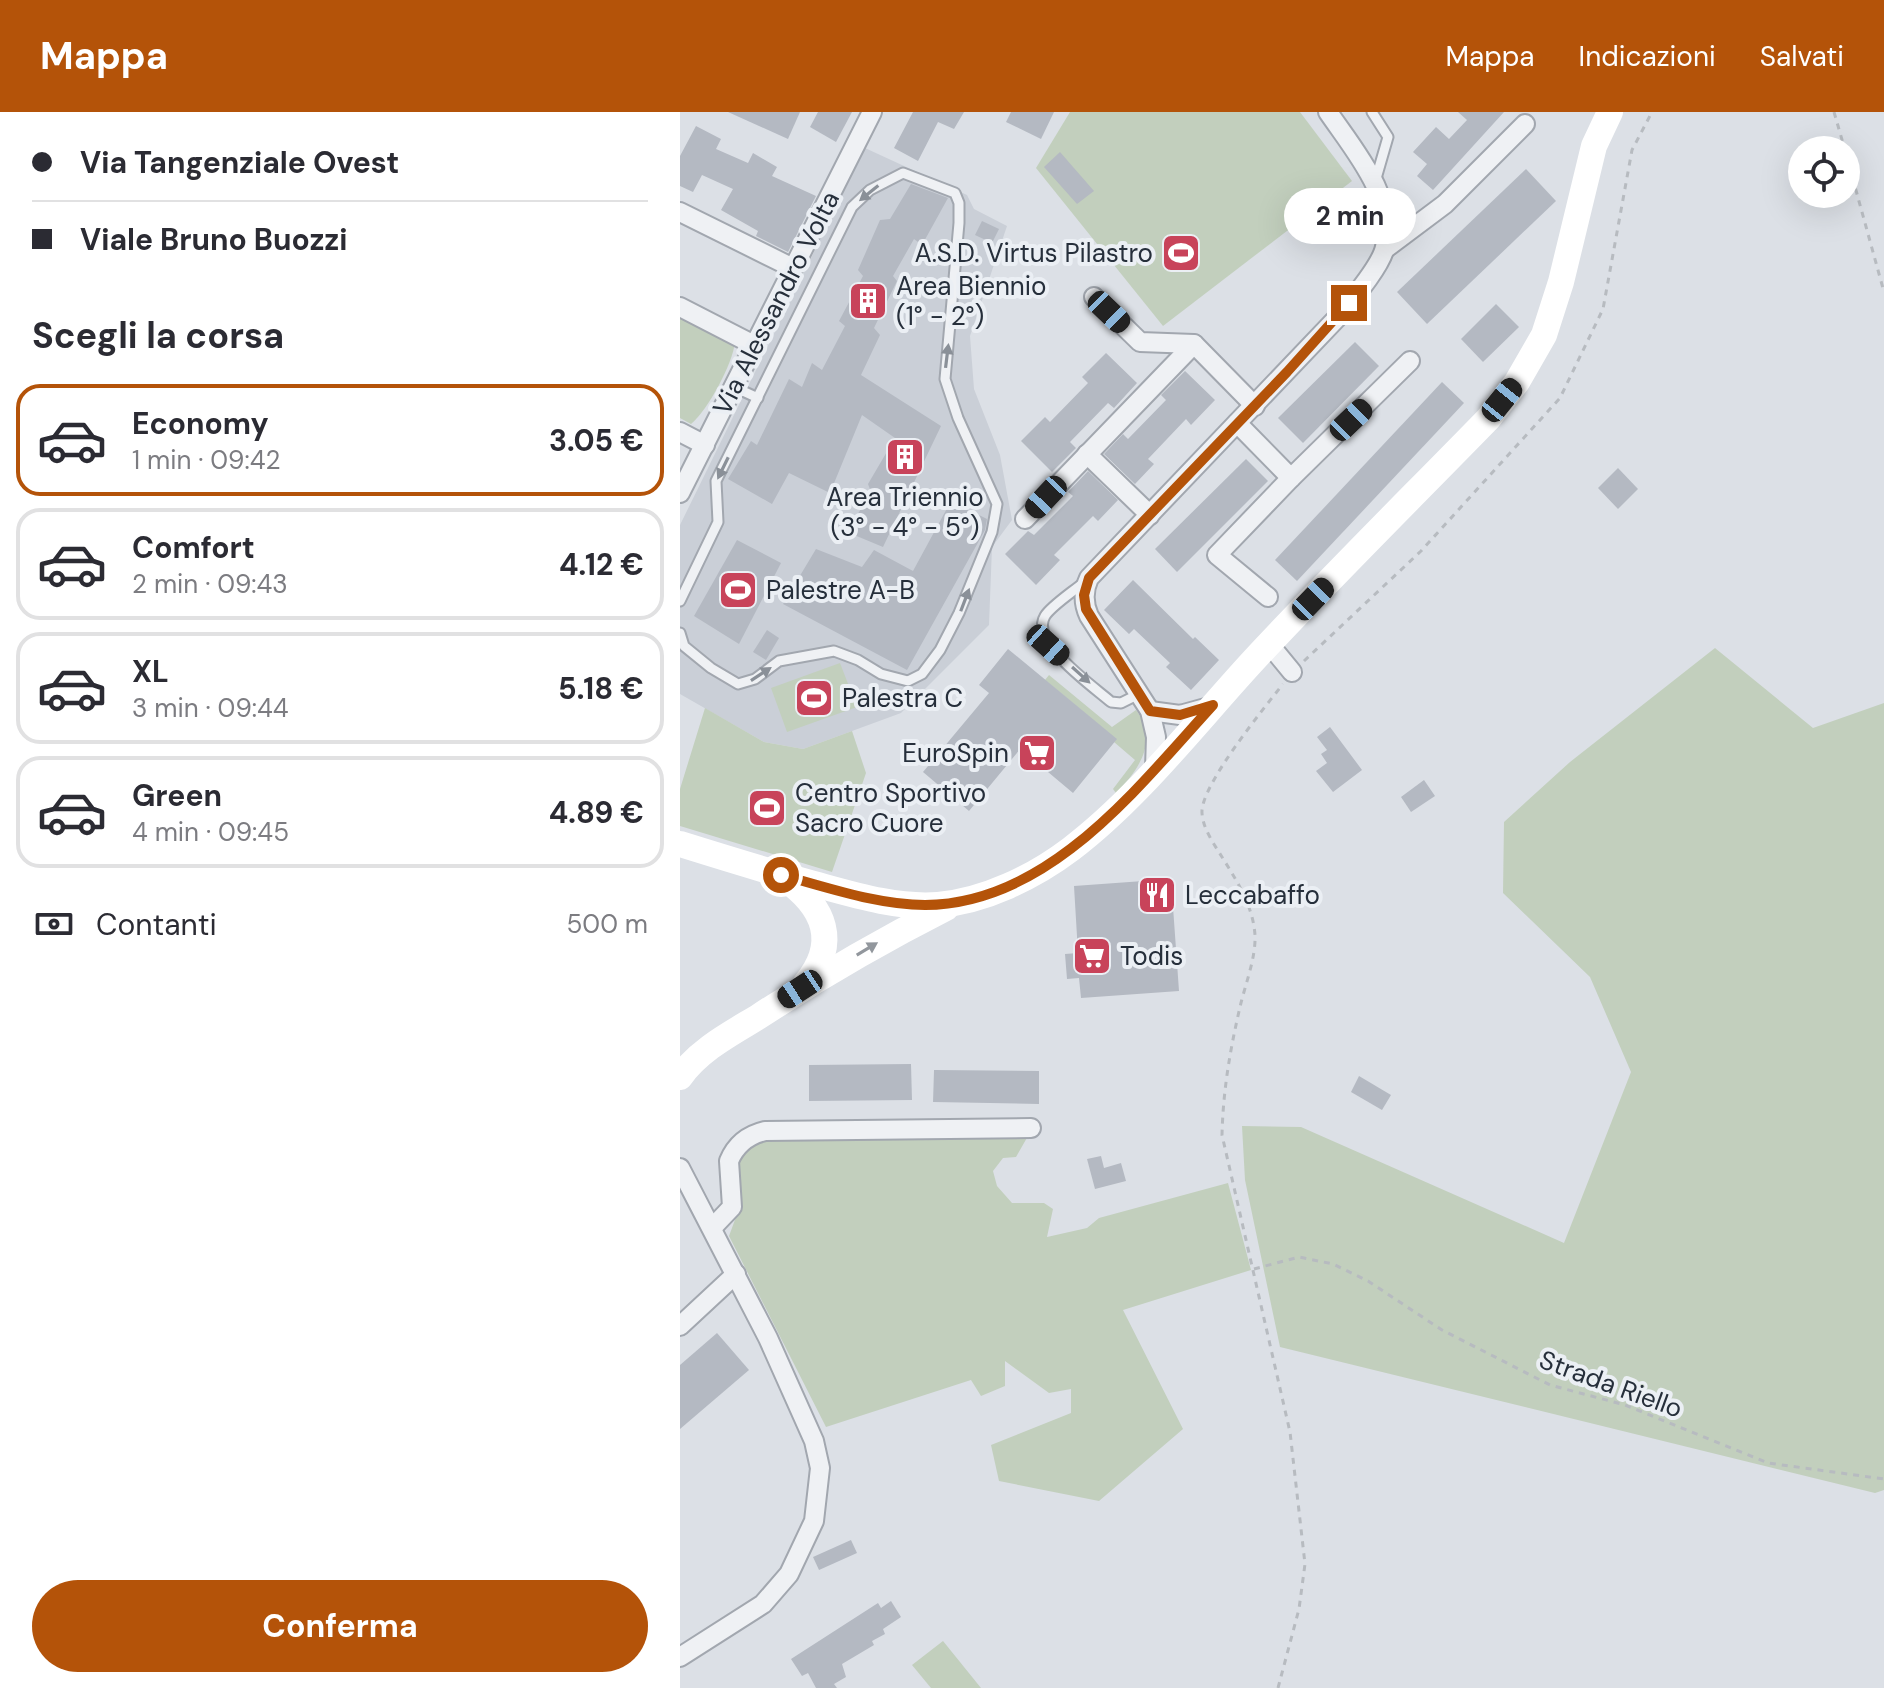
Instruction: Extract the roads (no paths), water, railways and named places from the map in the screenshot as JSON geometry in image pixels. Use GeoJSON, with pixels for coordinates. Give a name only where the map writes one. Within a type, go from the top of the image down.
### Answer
{"type":"FeatureCollection","features":[{"type":"Feature","properties":{"kind":"main road"},"geometry":{"type":"LineString","coordinates":[[680,1077],[691,1056],[880,942],[956,902],[1015,882],[1053,861],[1094,830],[1155,768],[1269,644],[1488,419],[1517,382],[1544,335],[1561,282],[1594,146],[1610,112]]}},
{"type":"Feature","properties":{"kind":"main road"},"geometry":{"type":"LineString","coordinates":[[680,844],[852,894],[905,904],[956,902]]}},
{"type":"Feature","properties":{"kind":"main road"},"geometry":{"type":"LineString","coordinates":[[781,875],[811,903],[825,929],[825,943],[819,962],[800,989]]}},
{"type":"Feature","properties":{"kind":"street","name":"Via Alessandro Volta"},"geometry":{"type":"LineString","coordinates":[[680,493],[872,112]]}},
{"type":"Feature","properties":{"kind":"street"},"geometry":{"type":"LineString","coordinates":[[1328,112],[1381,197],[1386,224],[1385,249]]}},
{"type":"Feature","properties":{"kind":"street"},"geometry":{"type":"LineString","coordinates":[[1155,768],[1156,737],[1150,711],[1086,609],[1084,595],[1089,578],[1336,319],[1363,285],[1385,249],[1445,204],[1525,124]]}},
{"type":"Feature","properties":{"kind":"street"},"geometry":{"type":"LineString","coordinates":[[680,212],[793,268]]}},
{"type":"Feature","properties":{"kind":"street"},"geometry":{"type":"LineString","coordinates":[[1094,297],[1140,342],[1194,344],[1255,406]]}},
{"type":"Feature","properties":{"kind":"street"},"geometry":{"type":"LineString","coordinates":[[680,307],[754,345]]}},
{"type":"Feature","properties":{"kind":"street"},"geometry":{"type":"LineString","coordinates":[[1025,519],[1194,344]]}},
{"type":"Feature","properties":{"kind":"street"},"geometry":{"type":"LineString","coordinates":[[1268,597],[1217,555],[1410,361]]}},
{"type":"Feature","properties":{"kind":"street"},"geometry":{"type":"LineString","coordinates":[[1237,423],[1291,478]]}},
{"type":"Feature","properties":{"kind":"street"},"geometry":{"type":"LineString","coordinates":[[680,432],[705,445]]}},
{"type":"Feature","properties":{"kind":"street"},"geometry":{"type":"LineString","coordinates":[[1087,454],[1150,515]]}},
{"type":"Feature","properties":{"kind":"street"},"geometry":{"type":"LineString","coordinates":[[1269,644],[1292,672]]}},
{"type":"Feature","properties":{"kind":"street"},"geometry":{"type":"LineString","coordinates":[[1150,711],[1180,715],[1213,705]]}},
{"type":"Feature","properties":{"kind":"street"},"geometry":{"type":"LineString","coordinates":[[712,1228],[732,1207],[729,1161],[732,1154],[741,1142],[756,1133],[1031,1128]]}},
{"type":"Feature","properties":{"kind":"street"},"geometry":{"type":"LineString","coordinates":[[680,1168],[768,1338],[814,1441],[820,1468],[814,1521],[789,1574],[763,1604],[680,1657]]}},
{"type":"Feature","properties":{"kind":"street"},"geometry":{"type":"LineString","coordinates":[[680,1326],[736,1274]]}},
{"type":"Feature","properties":{"kind":"lane"},"geometry":{"type":"LineString","coordinates":[[1372,112],[1388,137],[1374,184]]}},
{"type":"Feature","properties":{"kind":"lane"},"geometry":{"type":"LineString","coordinates":[[680,601],[718,522],[716,481],[852,207],[870,190],[903,173],[955,193],[959,203],[959,223],[945,379],[958,418],[997,504],[992,532],[959,613],[940,650],[922,674],[908,681],[881,674],[858,660],[834,651],[779,661],[755,679],[738,684],[711,668],[684,646],[680,633]]}},
{"type":"Feature","properties":{"kind":"lane"},"geometry":{"type":"LineString","coordinates":[[734,387],[758,398]]}},
{"type":"Feature","properties":{"kind":"lane"},"geometry":{"type":"LineString","coordinates":[[1089,578],[1044,617],[1042,631],[1048,645],[1111,702],[1121,703],[1139,694]]}},
{"type":"Feature","properties":{"kind":"place","name":"A.S.D. Virtus Pilastro"},"geometry":{"type":"Point","coordinates":[1181,253]}},
{"type":"Feature","properties":{"kind":"place","name":"Area Biennio (1° - 2°)"},"geometry":{"type":"Point","coordinates":[868,301]}},
{"type":"Feature","properties":{"kind":"place","name":"Area Triennio (3° - 4° - 5°)"},"geometry":{"type":"Point","coordinates":[905,457]}},
{"type":"Feature","properties":{"kind":"place","name":"Palestre A-B"},"geometry":{"type":"Point","coordinates":[738,590]}},
{"type":"Feature","properties":{"kind":"place","name":"Palestra C"},"geometry":{"type":"Point","coordinates":[814,698]}},
{"type":"Feature","properties":{"kind":"place","name":"EuroSpin"},"geometry":{"type":"Point","coordinates":[1037,753]}},
{"type":"Feature","properties":{"kind":"place","name":"Centro Sportivo Sacro Cuore"},"geometry":{"type":"Point","coordinates":[767,808]}},
{"type":"Feature","properties":{"kind":"place","name":"Leccabaffo"},"geometry":{"type":"Point","coordinates":[1157,895]}},
{"type":"Feature","properties":{"kind":"place","name":"Todis"},"geometry":{"type":"Point","coordinates":[1092,956]}}]}
